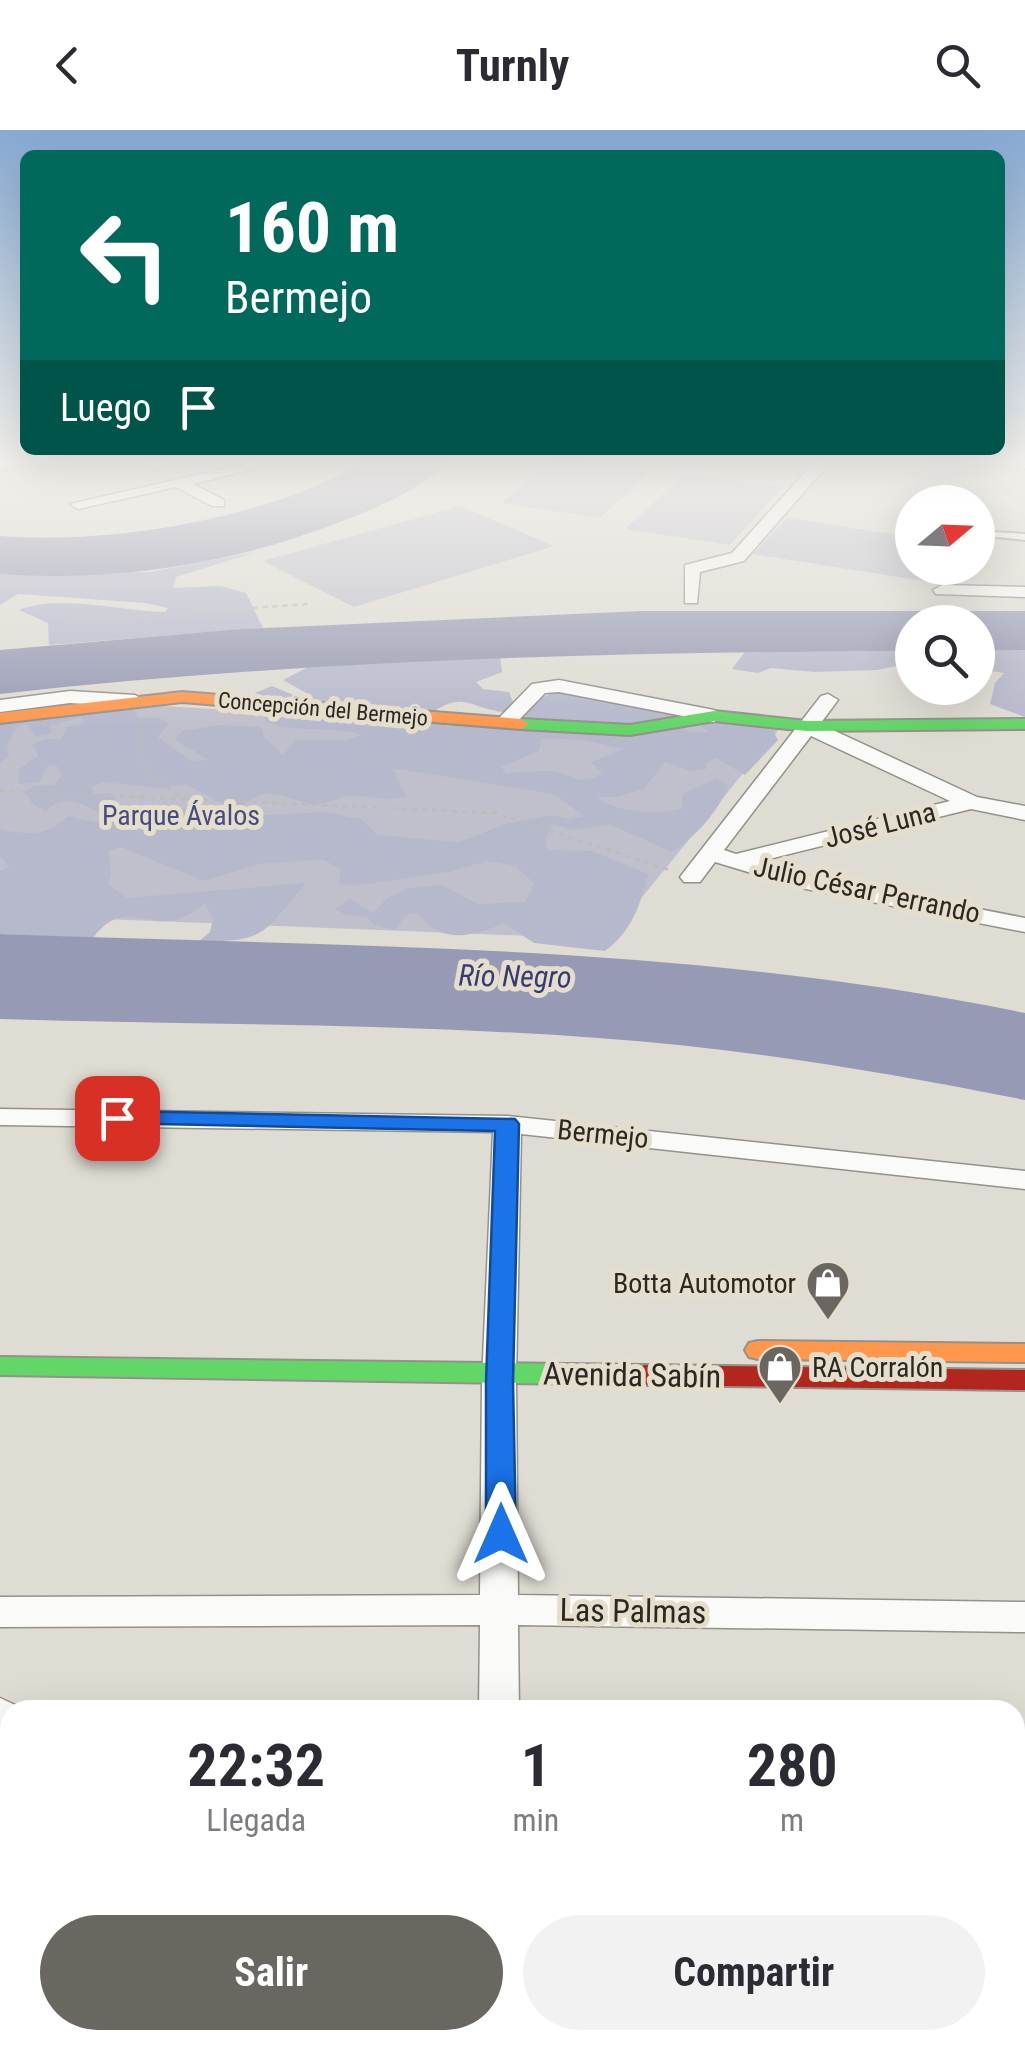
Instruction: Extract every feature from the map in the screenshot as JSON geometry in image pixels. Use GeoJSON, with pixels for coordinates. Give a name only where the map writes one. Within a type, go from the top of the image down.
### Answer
{"type":"FeatureCollection","features":[{"type":"Feature","properties":{"kind":"street"},"geometry":{"type":"LineString","coordinates":[[691,598],[691,569],[738,557],[745,550]]}},
{"type":"Feature","properties":{"kind":"street"},"geometry":{"type":"LineString","coordinates":[[942,590],[1025,592]]}},
{"type":"Feature","properties":{"kind":"street","name":"Concepción del Bermejo"},"geometry":{"type":"LineString","coordinates":[[505,724],[539,688],[560,686],[714,716],[807,726]]}},
{"type":"Feature","properties":{"kind":"street","name":"Concepción del Bermejo"},"geometry":{"type":"LineString","coordinates":[[0,705],[70,697],[142,701]]}},
{"type":"Feature","properties":{"kind":"street","name":"Concepción del Bermejo"},"geometry":{"type":"LineString","coordinates":[[0,718],[182,698],[630,730],[714,716]]}},
{"type":"Feature","properties":{"kind":"street"},"geometry":{"type":"LineString","coordinates":[[692,877],[828,700]]}},
{"type":"Feature","properties":{"kind":"street"},"geometry":{"type":"LineString","coordinates":[[807,726],[1025,724]]}},
{"type":"Feature","properties":{"kind":"street"},"geometry":{"type":"LineString","coordinates":[[807,726],[970,802]]}},
{"type":"Feature","properties":{"kind":"street","name":"José Luna"},"geometry":{"type":"LineString","coordinates":[[736,861],[970,802],[1025,813]]}},
{"type":"Feature","properties":{"kind":"street","name":"Julio César Perrando"},"geometry":{"type":"LineString","coordinates":[[710,853],[801,880],[1025,925]]}},
{"type":"Feature","properties":{"kind":"street","name":"Bermejo"},"geometry":{"type":"LineString","coordinates":[[0,1117],[507,1124],[1025,1180]]}},
{"type":"Feature","properties":{"kind":"street"},"geometry":{"type":"LineString","coordinates":[[500,1700],[507,1124]]}},
{"type":"Feature","properties":{"kind":"street"},"geometry":{"type":"LineString","coordinates":[[0,1344],[252,1346]]}},
{"type":"Feature","properties":{"kind":"street","name":"Avenida Sabín"},"geometry":{"type":"LineString","coordinates":[[735,1350],[1025,1353]]}},
{"type":"Feature","properties":{"kind":"street","name":"Avenida Sabín"},"geometry":{"type":"LineString","coordinates":[[0,1366],[502,1354],[1025,1380]]}},
{"type":"Feature","properties":{"kind":"street","name":"Las Palmas"},"geometry":{"type":"LineString","coordinates":[[0,1612],[502,1610],[1025,1617]]}},
{"type":"Feature","properties":{"kind":"path"},"geometry":{"type":"LineString","coordinates":[[63,620],[309,604]]}},
{"type":"Feature","properties":{"kind":"path"},"geometry":{"type":"LineString","coordinates":[[142,701],[139,726],[145,772],[184,800]]}},
{"type":"Feature","properties":{"kind":"path"},"geometry":{"type":"LineString","coordinates":[[0,791],[495,813],[692,877]]}},
{"type":"Feature","properties":{"kind":"green space"},"geometry":{"type":"Polygon","coordinates":[[[304,550],[542,550],[354,607],[263,561],[304,550]]]}},
{"type":"Feature","properties":{"kind":"green space"},"geometry":{"type":"Polygon","coordinates":[[[757,550],[895,550],[895,576],[753,554],[757,550]]]}},
{"type":"Feature","properties":{"kind":"green space"},"geometry":{"type":"Polygon","coordinates":[[[256,552],[176,577],[173,588],[220,586],[246,593],[263,628],[49,645],[48,623],[19,610],[52,603],[165,612],[168,608],[18,594],[0,605],[0,574],[149,572],[256,552]]]}},
{"type":"Feature","properties":{"kind":"green space"},"geometry":{"type":"Polygon","coordinates":[[[1025,650],[1025,717],[993,705],[995,683],[1004,673],[995,672],[995,651],[1025,650]]]}},
{"type":"Feature","properties":{"kind":"green space"},"geometry":{"type":"Polygon","coordinates":[[[895,651],[895,666],[814,672],[771,668],[758,673],[732,669],[745,652],[895,651]]]}},
{"type":"Feature","properties":{"kind":"green space","name":"Parque Ávalos"},"geometry":{"type":"Polygon","coordinates":[[[500,656],[502,672],[476,682],[483,689],[509,692],[513,702],[505,712],[453,702],[433,712],[447,727],[527,729],[520,721],[529,704],[558,690],[671,713],[688,732],[708,732],[699,724],[715,719],[773,731],[778,740],[745,775],[716,758],[707,762],[706,769],[692,771],[665,762],[644,789],[617,797],[597,797],[626,809],[663,812],[682,808],[682,794],[717,778],[729,786],[705,823],[672,852],[609,824],[573,830],[554,824],[545,838],[547,850],[592,851],[648,874],[634,917],[605,951],[534,943],[504,923],[481,932],[447,934],[436,930],[418,913],[406,915],[395,930],[374,925],[367,917],[346,915],[335,909],[350,899],[373,913],[386,899],[408,888],[442,885],[477,904],[526,902],[534,883],[515,866],[487,861],[448,872],[353,886],[339,883],[340,869],[324,860],[300,861],[259,864],[204,881],[121,847],[108,851],[108,884],[127,898],[306,883],[263,931],[239,940],[199,941],[210,932],[213,919],[205,904],[176,920],[114,920],[93,938],[0,934],[0,871],[9,867],[0,856],[0,829],[36,833],[68,816],[103,824],[115,820],[71,801],[54,804],[46,811],[33,804],[24,792],[34,786],[54,785],[62,775],[57,766],[48,765],[39,782],[19,784],[19,769],[38,756],[33,745],[44,739],[62,739],[67,727],[85,723],[81,717],[50,726],[52,733],[36,736],[26,723],[16,727],[7,747],[9,756],[0,763],[0,723],[132,706],[138,718],[159,718],[169,723],[158,737],[191,761],[209,760],[175,740],[182,731],[217,725],[261,727],[264,737],[283,755],[295,740],[345,740],[362,735],[289,728],[265,721],[264,702],[255,693],[272,686],[298,697],[310,695],[283,680],[312,665],[500,656]],[[542,738],[539,751],[501,767],[506,773],[548,771],[578,779],[592,778],[602,774],[592,762],[623,749],[583,740],[542,738]],[[392,768],[406,796],[347,796],[319,804],[268,794],[251,799],[243,807],[222,803],[185,784],[160,788],[102,782],[92,786],[93,794],[110,793],[115,806],[211,810],[236,817],[323,812],[361,819],[378,835],[459,842],[505,824],[552,815],[568,819],[584,816],[554,794],[392,768]]]}},
{"type":"Feature","properties":{"kind":"green space","name":"Parque Ávalos"},"geometry":{"type":"Polygon","coordinates":[[[164,706],[633,735],[710,721],[780,728],[608,939],[0,915],[0,723],[164,706]]]}},
{"type":"Feature","properties":{"kind":"water"},"geometry":{"type":"Polygon","coordinates":[[[0,550],[256,550],[129,572],[0,574],[0,550]]]}},
{"type":"Feature","properties":{"kind":"water"},"geometry":{"type":"Polygon","coordinates":[[[641,611],[895,611],[895,651],[456,660],[228,673],[0,694],[0,650],[242,629],[641,611]]]}},
{"type":"Feature","properties":{"kind":"water"},"geometry":{"type":"Polygon","coordinates":[[[995,611],[1025,611],[1025,650],[995,651],[995,611]]]}},
{"type":"Feature","properties":{"kind":"water","name":"Río Negro"},"geometry":{"type":"Polygon","coordinates":[[[0,934],[515,952],[771,973],[898,990],[1025,1013],[1025,1100],[813,1062],[598,1038],[374,1027],[0,1019],[0,934]]]}},
{"type":"Feature","properties":{"kind":"traffic: fast"},"geometry":{"type":"LineString","coordinates":[[521,724],[630,730],[714,716],[807,726],[1025,724]]}},
{"type":"Feature","properties":{"kind":"traffic: fast"},"geometry":{"type":"LineString","coordinates":[[0,1366],[645,1375]]}},
{"type":"Feature","properties":{"kind":"traffic: slow"},"geometry":{"type":"LineString","coordinates":[[0,718],[182,697],[521,724]]}},
{"type":"Feature","properties":{"kind":"traffic: slow"},"geometry":{"type":"LineString","coordinates":[[758,1350],[1025,1353]]}},
{"type":"Feature","properties":{"kind":"traffic: jam"},"geometry":{"type":"LineString","coordinates":[[645,1375],[1025,1380]]}},
{"type":"Feature","properties":{"kind":"place","name":"Botta Automotor"},"geometry":{"type":"Point","coordinates":[828,1321]}},
{"type":"Feature","properties":{"kind":"place","name":"RA Corralón"},"geometry":{"type":"Point","coordinates":[780,1405]}},
{"type":"Feature","properties":{"kind":"route"},"geometry":{"type":"LineString","coordinates":[[117,1118],[507,1124],[499,1382],[501,1534]]}}]}
